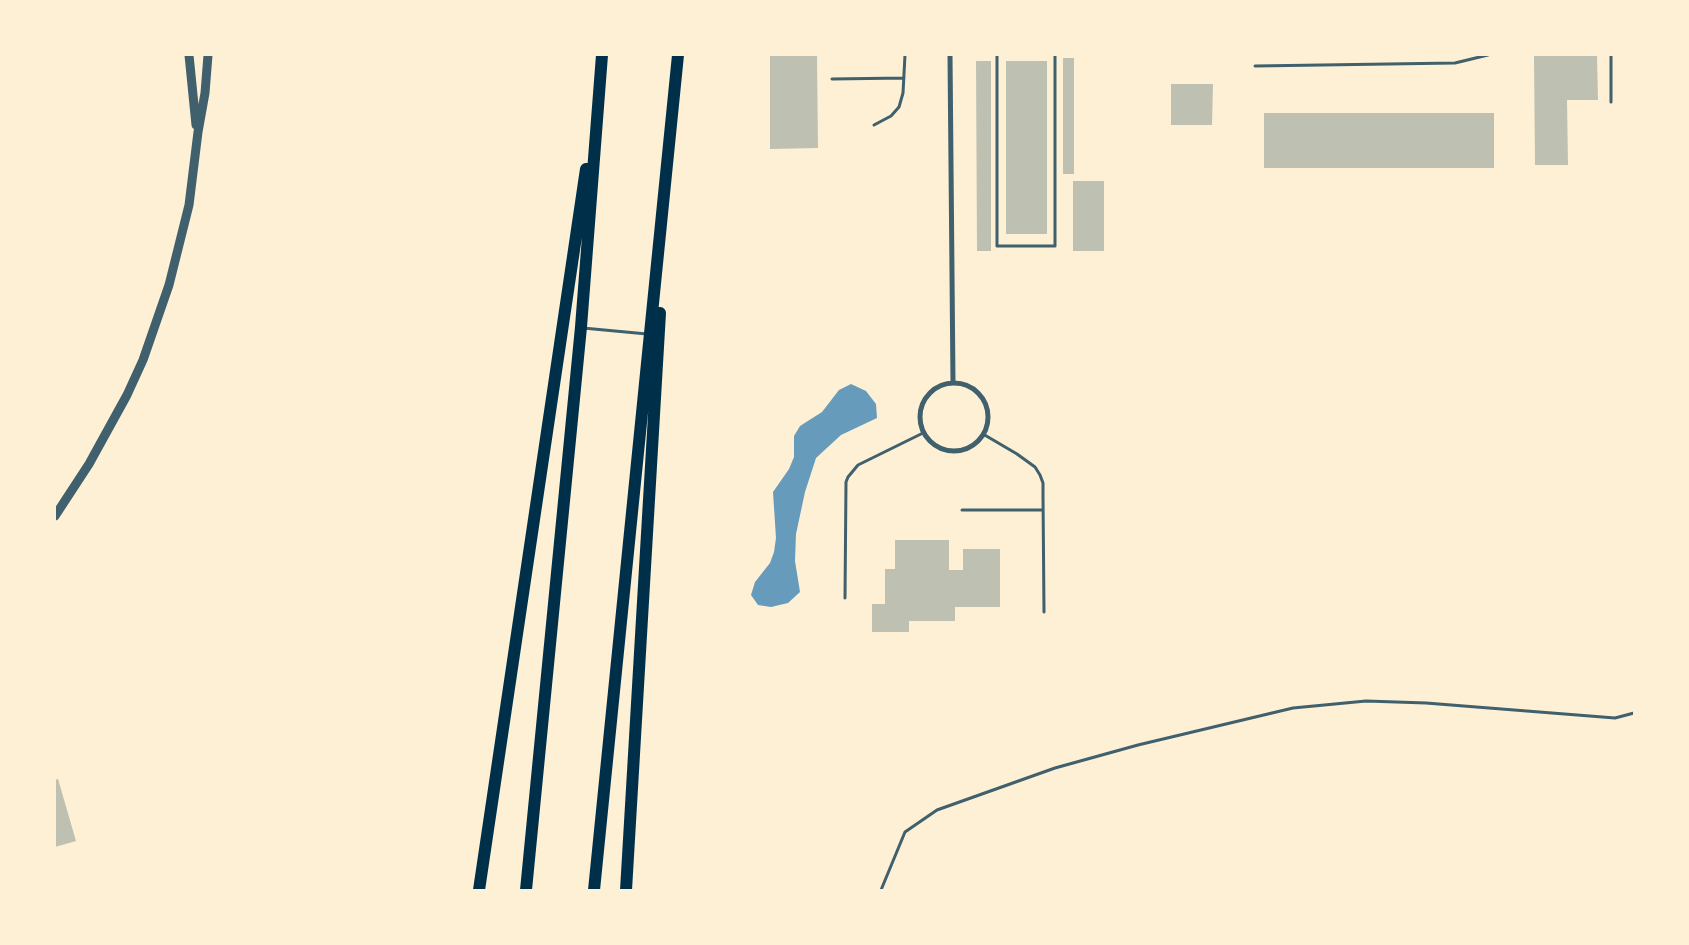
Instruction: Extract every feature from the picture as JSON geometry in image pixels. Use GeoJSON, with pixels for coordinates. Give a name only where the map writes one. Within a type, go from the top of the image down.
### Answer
{"type":"FeatureCollection","features":[{"type":"Feature","properties":{"kind":"highway"},"geometry":{"type":"LineString","coordinates":[[526,890],[581,327],[602,55]]}},
{"type":"Feature","properties":{"kind":"highway"},"geometry":{"type":"LineString","coordinates":[[594,890],[666,191],[678,55]]}},
{"type":"Feature","properties":{"kind":"highway"},"geometry":{"type":"LineString","coordinates":[[479,890],[600,73]]}},
{"type":"Feature","properties":{"kind":"highway"},"geometry":{"type":"LineString","coordinates":[[626,890],[655,420],[666,191]]}},
{"type":"Feature","properties":{"kind":"street"},"geometry":{"type":"LineString","coordinates":[[189,55],[192,94],[198,132]]}},
{"type":"Feature","properties":{"kind":"street"},"geometry":{"type":"LineString","coordinates":[[55,516],[89,464],[127,396],[153,332],[169,285],[184,229],[193,181],[198,132],[205,93],[208,55]]}},
{"type":"Feature","properties":{"kind":"street"},"geometry":{"type":"LineString","coordinates":[[950,55],[953,383]]}},
{"type":"Feature","properties":{"kind":"street"},"geometry":{"type":"LineString","coordinates":[[953,383],[964,384],[982,397],[987,408],[988,419],[980,440],[972,447],[950,452],[929,442],[919,422],[920,410],[924,400],[941,385],[953,383]]}},
{"type":"Feature","properties":{"kind":"lane"},"geometry":{"type":"LineString","coordinates":[[874,125],[891,116],[899,107],[903,93],[905,55]]}},
{"type":"Feature","properties":{"kind":"lane"},"geometry":{"type":"LineString","coordinates":[[997,55],[997,246],[1055,246],[1055,55]]}},
{"type":"Feature","properties":{"kind":"lane"},"geometry":{"type":"LineString","coordinates":[[1254,66],[1455,63],[1488,55]]}},
{"type":"Feature","properties":{"kind":"lane"},"geometry":{"type":"LineString","coordinates":[[1611,55],[1611,102]]}},
{"type":"Feature","properties":{"kind":"lane"},"geometry":{"type":"LineString","coordinates":[[832,79],[904,78]]}},
{"type":"Feature","properties":{"kind":"lane"},"geometry":{"type":"LineString","coordinates":[[581,327],[650,334]]}},
{"type":"Feature","properties":{"kind":"lane"},"geometry":{"type":"LineString","coordinates":[[845,598],[846,482],[848,477],[858,465],[923,433]]}},
{"type":"Feature","properties":{"kind":"lane"},"geometry":{"type":"LineString","coordinates":[[983,434],[1035,467],[1043,483],[1044,612]]}},
{"type":"Feature","properties":{"kind":"lane"},"geometry":{"type":"LineString","coordinates":[[962,510],[1043,510]]}},
{"type":"Feature","properties":{"kind":"lane"},"geometry":{"type":"LineString","coordinates":[[880,890],[905,832],[937,810],[1055,768],[1138,745],[1292,708],[1366,701],[1426,703],[1616,718],[1634,713]]}},
{"type":"Feature","properties":{"kind":"water"},"geometry":{"type":"Polygon","coordinates":[[[851,384],[866,391],[876,404],[877,418],[841,435],[816,458],[805,492],[796,534],[795,561],[800,592],[788,603],[771,607],[758,605],[751,595],[755,582],[770,563],[774,552],[776,538],[773,492],[789,469],[794,457],[794,436],[800,426],[822,412],[839,390],[851,384]]]}},
{"type":"Feature","properties":{"kind":"building"},"geometry":{"type":"Polygon","coordinates":[[[770,55],[817,55],[818,148],[770,149],[770,55]]]}},
{"type":"Feature","properties":{"kind":"building"},"geometry":{"type":"Polygon","coordinates":[[[1534,56],[1597,56],[1598,100],[1567,100],[1568,165],[1535,165],[1534,56]]]}},
{"type":"Feature","properties":{"kind":"building"},"geometry":{"type":"Polygon","coordinates":[[[1063,58],[1074,58],[1074,174],[1063,174],[1063,58]]]}},
{"type":"Feature","properties":{"kind":"building"},"geometry":{"type":"Polygon","coordinates":[[[976,61],[991,61],[991,251],[977,251],[976,61]]]}},
{"type":"Feature","properties":{"kind":"building"},"geometry":{"type":"Polygon","coordinates":[[[1006,61],[1047,61],[1047,234],[1006,234],[1006,61]]]}},
{"type":"Feature","properties":{"kind":"building"},"geometry":{"type":"Polygon","coordinates":[[[1171,84],[1213,84],[1212,125],[1171,125],[1171,84]]]}},
{"type":"Feature","properties":{"kind":"building"},"geometry":{"type":"Polygon","coordinates":[[[1264,113],[1494,113],[1494,168],[1264,168],[1264,113]]]}},
{"type":"Feature","properties":{"kind":"building"},"geometry":{"type":"Polygon","coordinates":[[[1073,181],[1104,181],[1104,251],[1073,251],[1073,181]]]}},
{"type":"Feature","properties":{"kind":"building"},"geometry":{"type":"Polygon","coordinates":[[[895,540],[949,540],[949,570],[963,570],[963,549],[1000,549],[1000,607],[955,607],[955,621],[909,621],[909,632],[872,632],[872,604],[885,604],[885,569],[895,569],[895,540]]]}},
{"type":"Feature","properties":{"kind":"building"},"geometry":{"type":"Polygon","coordinates":[[[58,779],[76,841],[55,847],[55,780],[58,779]]]}}]}
